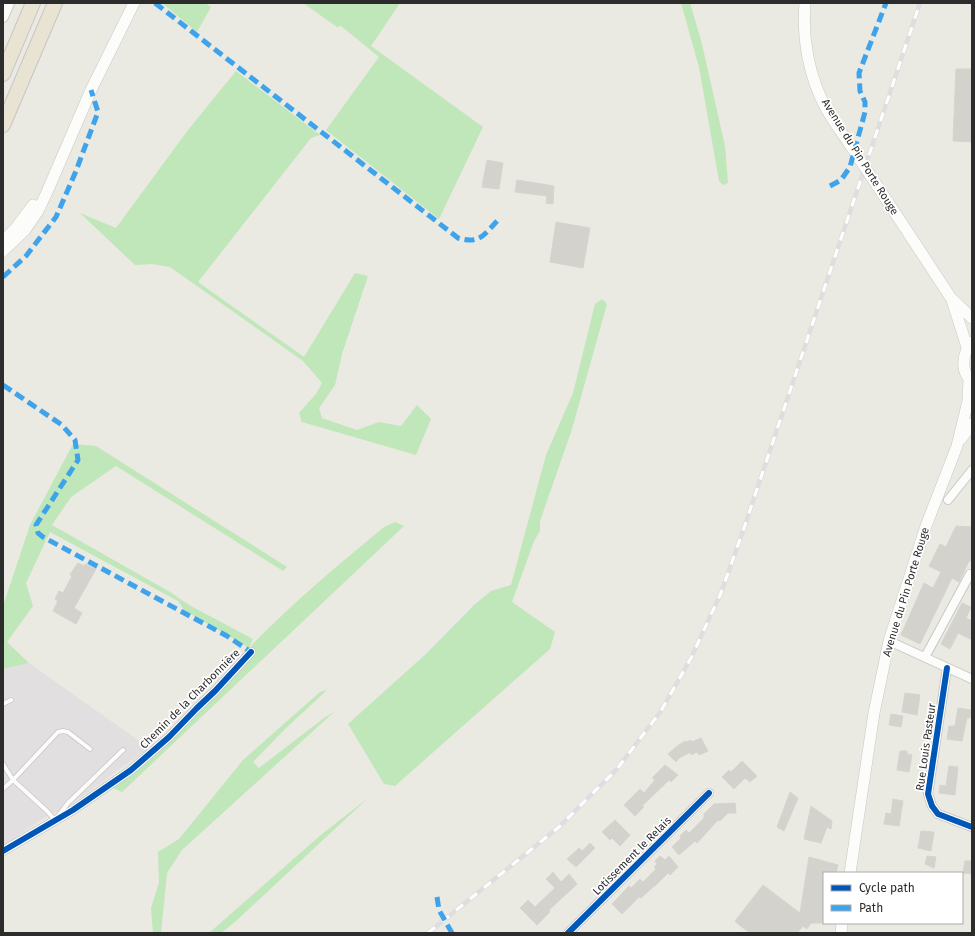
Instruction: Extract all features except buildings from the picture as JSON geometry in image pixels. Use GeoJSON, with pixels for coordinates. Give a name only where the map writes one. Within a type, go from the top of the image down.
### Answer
{"type":"FeatureCollection","features":[{"type":"Feature","properties":{"kind":"highway"},"geometry":{"type":"LineString","coordinates":[[3,74],[33,3]]}},
{"type":"Feature","properties":{"kind":"highway"},"geometry":{"type":"LineString","coordinates":[[3,125],[55,3]]}},
{"type":"Feature","properties":{"kind":"main road"},"geometry":{"type":"LineString","coordinates":[[3,251],[25,230],[38,211],[91,90],[134,3]]}},
{"type":"Feature","properties":{"kind":"main road","name":"Avenue du Pin Porte Rouge"},"geometry":{"type":"LineString","coordinates":[[805,3],[803,20],[811,72],[826,108],[951,298],[969,344],[964,355],[963,366],[970,380],[968,401],[956,446],[926,526],[889,641],[874,713],[850,872]]}},
{"type":"Feature","properties":{"kind":"main road"},"geometry":{"type":"LineString","coordinates":[[3,241],[15,229],[33,206],[73,134]]}},
{"type":"Feature","properties":{"kind":"main road","name":"Avenue du Pin Porte Rouge"},"geometry":{"type":"LineString","coordinates":[[951,298],[972,318]]}},
{"type":"Feature","properties":{"kind":"main road","name":"Avenue du Pin Porte Rouge"},"geometry":{"type":"LineString","coordinates":[[956,446],[972,424]]}},
{"type":"Feature","properties":{"kind":"street"},"geometry":{"type":"LineString","coordinates":[[3,16],[9,3]]}},
{"type":"Feature","properties":{"kind":"street"},"geometry":{"type":"LineString","coordinates":[[948,500],[972,470]]}},
{"type":"Feature","properties":{"kind":"street"},"geometry":{"type":"LineString","coordinates":[[925,657],[970,574]]}},
{"type":"Feature","properties":{"kind":"street"},"geometry":{"type":"LineString","coordinates":[[889,641],[972,679]]}},
{"type":"Feature","properties":{"kind":"street","name":"Chemin de la Charbonnière"},"geometry":{"type":"LineString","coordinates":[[3,852],[73,810],[131,770],[169,737],[251,652]]}},
{"type":"Feature","properties":{"kind":"street","name":"Rue Louis Pasteur"},"geometry":{"type":"LineString","coordinates":[[947,668],[928,794],[932,806],[938,814],[972,827]]}},
{"type":"Feature","properties":{"kind":"street","name":"Lotissement le Relais"},"geometry":{"type":"LineString","coordinates":[[568,933],[709,793]]}},
{"type":"Feature","properties":{"kind":"lane"},"geometry":{"type":"LineString","coordinates":[[3,704],[11,700]]}},
{"type":"Feature","properties":{"kind":"lane"},"geometry":{"type":"LineString","coordinates":[[3,789],[58,732],[68,732],[90,750]]}},
{"type":"Feature","properties":{"kind":"lane"},"geometry":{"type":"LineString","coordinates":[[3,764],[13,780],[55,820],[68,802],[123,750]]}},
{"type":"Feature","properties":{"kind":"shaded area"},"geometry":{"type":"Polygon","coordinates":[[[29,663],[149,748],[70,805],[41,820],[3,846],[3,669],[29,663]]]}},
{"type":"Feature","properties":{"kind":"green space"},"geometry":{"type":"Polygon","coordinates":[[[162,3],[205,3],[211,7],[197,32],[162,3]]]}},
{"type":"Feature","properties":{"kind":"green space"},"geometry":{"type":"Polygon","coordinates":[[[303,3],[400,3],[371,46],[483,127],[439,219],[326,130],[379,57],[341,26],[337,27],[303,3]]]}},
{"type":"Feature","properties":{"kind":"green space"},"geometry":{"type":"Polygon","coordinates":[[[681,3],[690,3],[702,44],[725,146],[728,183],[723,185],[719,181],[699,67],[681,3]]]}},
{"type":"Feature","properties":{"kind":"green space"},"geometry":{"type":"Polygon","coordinates":[[[236,71],[320,135],[311,138],[198,282],[304,357],[355,273],[368,276],[342,354],[335,385],[319,408],[322,418],[357,430],[379,422],[401,426],[417,405],[431,419],[416,455],[302,422],[299,413],[316,394],[322,383],[303,361],[170,267],[152,264],[135,265],[80,213],[116,228],[188,130],[236,71]]]}},
{"type":"Feature","properties":{"kind":"green space"},"geometry":{"type":"Polygon","coordinates":[[[602,299],[607,304],[572,429],[540,521],[540,531],[534,541],[512,602],[555,632],[550,649],[395,786],[384,784],[348,724],[427,653],[474,605],[491,591],[511,585],[546,455],[573,393],[595,304],[602,299]]]}},
{"type":"Feature","properties":{"kind":"green space"},"geometry":{"type":"Polygon","coordinates":[[[73,444],[96,446],[287,567],[283,571],[116,466],[71,497],[52,525],[170,592],[189,605],[253,639],[249,648],[184,610],[178,601],[50,532],[26,583],[33,606],[7,642],[29,663],[3,669],[3,606],[30,525],[73,444]]]}},
{"type":"Feature","properties":{"kind":"green space"},"geometry":{"type":"Polygon","coordinates":[[[395,522],[404,526],[122,792],[111,787],[156,753],[215,697],[252,656],[251,646],[299,599],[384,527],[395,522]]]}},
{"type":"Feature","properties":{"kind":"green space"},"geometry":{"type":"Polygon","coordinates":[[[327,690],[284,730],[253,762],[259,768],[334,712],[182,850],[167,873],[161,933],[153,933],[151,908],[159,883],[158,852],[179,839],[243,760],[320,692],[327,690]]]}},
{"type":"Feature","properties":{"kind":"green space"},"geometry":{"type":"Polygon","coordinates":[[[367,799],[236,921],[221,933],[209,933],[322,834],[367,799]]]}},
{"type":"Feature","properties":{"kind":"railway"},"geometry":{"type":"LineString","coordinates":[[428,933],[559,827],[617,769],[661,711],[691,658],[721,593],[743,531],[920,3]]}},
{"type":"Feature","properties":{"kind":"marked path"},"geometry":{"type":"LineString","coordinates":[[155,3],[458,238],[466,240],[477,239],[486,233],[500,218]]}},
{"type":"Feature","properties":{"kind":"marked path"},"geometry":{"type":"LineString","coordinates":[[830,186],[841,180],[850,167],[865,112],[865,102],[860,91],[859,73],[886,3]]}},
{"type":"Feature","properties":{"kind":"marked path"},"geometry":{"type":"LineString","coordinates":[[3,277],[26,256],[56,217],[76,171],[98,112],[91,90]]}},
{"type":"Feature","properties":{"kind":"marked path"},"geometry":{"type":"LineString","coordinates":[[3,385],[62,425],[75,440],[78,460],[36,525],[38,533],[227,636],[251,652]]}},
{"type":"Feature","properties":{"kind":"marked path"},"geometry":{"type":"LineString","coordinates":[[437,897],[439,910],[452,933]]}},
{"type":"Feature","properties":{"kind":"cycle path"},"geometry":{"type":"LineString","coordinates":[[3,851],[73,810],[131,770],[169,737],[251,652]]}},
{"type":"Feature","properties":{"kind":"cycle path"},"geometry":{"type":"LineString","coordinates":[[947,668],[928,794],[932,806],[938,814],[972,827]]}},
{"type":"Feature","properties":{"kind":"cycle path"},"geometry":{"type":"LineString","coordinates":[[568,933],[709,793]]}}]}
